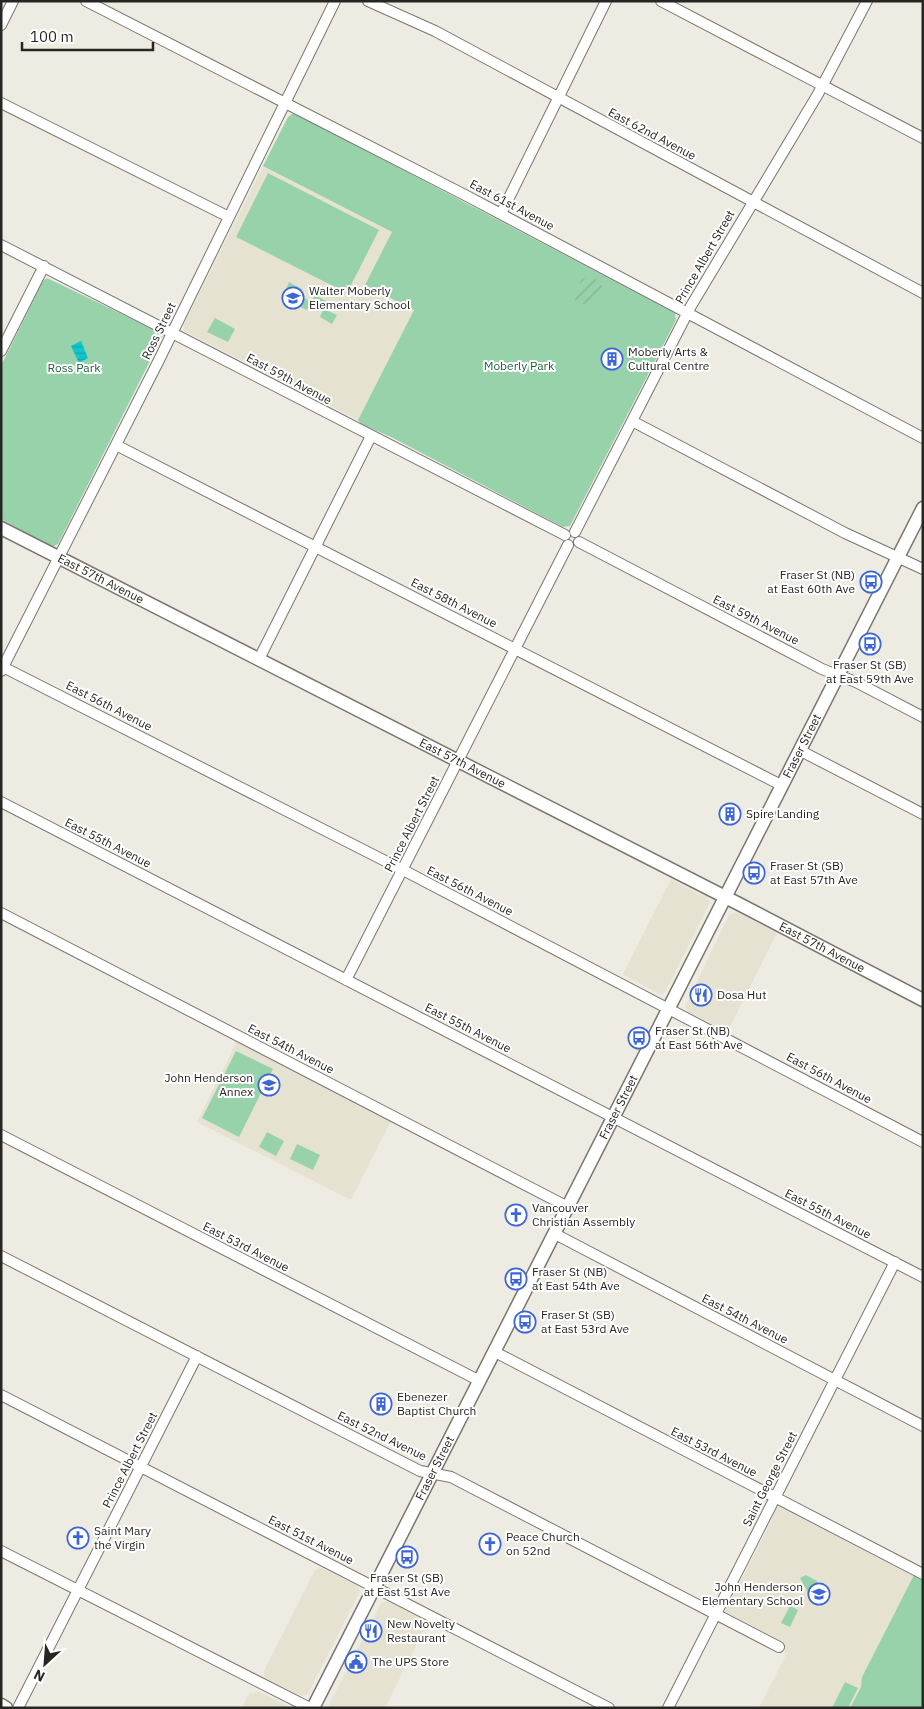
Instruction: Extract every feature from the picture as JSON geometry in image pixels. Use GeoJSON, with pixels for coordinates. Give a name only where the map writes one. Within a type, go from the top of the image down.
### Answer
{"type":"FeatureCollection","features":[{"type":"Feature","properties":{"kind":"street"},"geometry":{"type":"LineString","coordinates":[[1,25],[13,1]]}},
{"type":"Feature","properties":{"kind":"street","name":"East 61st Avenue"},"geometry":{"type":"LineString","coordinates":[[86,1],[502,214],[923,438]]}},
{"type":"Feature","properties":{"kind":"street","name":"Ross Street"},"geometry":{"type":"LineString","coordinates":[[2,669],[173,332],[335,1]]}},
{"type":"Feature","properties":{"kind":"street","name":"East 62nd Avenue"},"geometry":{"type":"LineString","coordinates":[[368,1],[435,32],[923,293]]}},
{"type":"Feature","properties":{"kind":"street"},"geometry":{"type":"LineString","coordinates":[[502,214],[606,1]]}},
{"type":"Feature","properties":{"kind":"street"},"geometry":{"type":"LineString","coordinates":[[661,1],[923,138]]}},
{"type":"Feature","properties":{"kind":"street","name":"Prince Albert Street"},"geometry":{"type":"LineString","coordinates":[[346,980],[687,313],[823,86],[867,1]]}},
{"type":"Feature","properties":{"kind":"street"},"geometry":{"type":"LineString","coordinates":[[1,103],[229,217]]}},
{"type":"Feature","properties":{"kind":"street","name":"East 59th Avenue"},"geometry":{"type":"LineString","coordinates":[[1,244],[822,669],[838,674],[923,717]]}},
{"type":"Feature","properties":{"kind":"street"},"geometry":{"type":"LineString","coordinates":[[1,351],[44,266]]}},
{"type":"Feature","properties":{"kind":"street"},"geometry":{"type":"LineString","coordinates":[[632,421],[845,533],[923,569]]}},
{"type":"Feature","properties":{"kind":"street"},"geometry":{"type":"LineString","coordinates":[[259,658],[371,436]]}},
{"type":"Feature","properties":{"kind":"street","name":"East 58th Avenue"},"geometry":{"type":"LineString","coordinates":[[116,445],[781,785]]}},
{"type":"Feature","properties":{"kind":"street","name":"Fraser Street"},"geometry":{"type":"LineString","coordinates":[[312,1708],[434,1472],[614,1118],[724,896],[923,508]]}},
{"type":"Feature","properties":{"kind":"street","name":"East 57th Avenue"},"geometry":{"type":"LineString","coordinates":[[1,528],[724,896],[923,1000]]}},
{"type":"Feature","properties":{"kind":"street","name":"East 56th Avenue"},"geometry":{"type":"LineString","coordinates":[[2,669],[403,870],[923,1142]]}},
{"type":"Feature","properties":{"kind":"street"},"geometry":{"type":"LineString","coordinates":[[799,750],[923,814]]}},
{"type":"Feature","properties":{"kind":"street","name":"East 55th Avenue"},"geometry":{"type":"LineString","coordinates":[[1,802],[923,1276]]}},
{"type":"Feature","properties":{"kind":"street","name":"East 54th Avenue"},"geometry":{"type":"LineString","coordinates":[[1,913],[568,1207]]}},
{"type":"Feature","properties":{"kind":"street","name":"East 53rd Avenue"},"geometry":{"type":"LineString","coordinates":[[1,1135],[480,1381]]}},
{"type":"Feature","properties":{"kind":"street","name":"East 54th Avenue"},"geometry":{"type":"LineString","coordinates":[[554,1234],[923,1426]]}},
{"type":"Feature","properties":{"kind":"street","name":"East 52nd Avenue"},"geometry":{"type":"LineString","coordinates":[[1,1256],[420,1471],[434,1472],[451,1477],[779,1647]]}},
{"type":"Feature","properties":{"kind":"street","name":"Saint George Street"},"geometry":{"type":"LineString","coordinates":[[668,1708],[895,1262]]}},
{"type":"Feature","properties":{"kind":"street","name":"East 53rd Avenue"},"geometry":{"type":"LineString","coordinates":[[495,1352],[923,1574]]}},
{"type":"Feature","properties":{"kind":"street","name":"Prince Albert Street"},"geometry":{"type":"LineString","coordinates":[[18,1708],[197,1356]]}},
{"type":"Feature","properties":{"kind":"street","name":"East 51st Avenue"},"geometry":{"type":"LineString","coordinates":[[1,1395],[609,1708]]}},
{"type":"Feature","properties":{"kind":"street"},"geometry":{"type":"LineString","coordinates":[[1,1551],[312,1708]]}},
{"type":"Feature","properties":{"kind":"street"},"geometry":{"type":"LineString","coordinates":[[1,1705],[6,1708]]}},
{"type":"Feature","properties":{"kind":"shaded area","name":"Walter Moberly Elementary School"},"geometry":{"type":"Polygon","coordinates":[[[263,166],[392,232],[414,310],[358,420],[184,331],[184,324],[263,166]]]}},
{"type":"Feature","properties":{"kind":"shaded area"},"geometry":{"type":"Polygon","coordinates":[[[671,879],[698,894],[706,896],[710,902],[665,992],[661,995],[623,974],[671,879]]]}},
{"type":"Feature","properties":{"kind":"shaded area"},"geometry":{"type":"Polygon","coordinates":[[[736,912],[777,933],[730,1027],[725,1030],[688,1012],[685,1007],[729,915],[736,912]]]}},
{"type":"Feature","properties":{"kind":"shaded area","name":"John Henderson Annex"},"geometry":{"type":"Polygon","coordinates":[[[237,1041],[391,1121],[351,1200],[197,1122],[237,1041]]]}},
{"type":"Feature","properties":{"kind":"shaded area","name":"John Henderson Elementary School"},"geometry":{"type":"Polygon","coordinates":[[[779,1507],[914,1575],[862,1677],[861,1687],[850,1708],[759,1708],[785,1657],[785,1647],[780,1642],[724,1613],[772,1520],[774,1510],[779,1507]]]}},
{"type":"Feature","properties":{"kind":"shaded area"},"geometry":{"type":"Polygon","coordinates":[[[320,1567],[358,1586],[360,1591],[308,1694],[300,1696],[264,1678],[264,1671],[315,1570],[320,1567]]]}},
{"type":"Feature","properties":{"kind":"shaded area"},"geometry":{"type":"Polygon","coordinates":[[[388,1601],[421,1618],[422,1626],[425,1627],[385,1708],[330,1708],[330,1703],[381,1603],[388,1601]]]}},
{"type":"Feature","properties":{"kind":"shaded area"},"geometry":{"type":"Polygon","coordinates":[[[257,1691],[292,1708],[242,1708],[250,1692],[253,1694],[257,1691]]]}},
{"type":"Feature","properties":{"kind":"green space","name":"Moberly Park"},"geometry":{"type":"Polygon","coordinates":[[[292,114],[297,114],[675,313],[676,320],[570,526],[563,527],[393,438],[361,424],[358,420],[414,310],[365,285],[392,232],[263,166],[288,117],[292,114]]]}},
{"type":"Feature","properties":{"kind":"green space"},"geometry":{"type":"Polygon","coordinates":[[[268,173],[379,230],[347,293],[236,237],[268,173]]]}},
{"type":"Feature","properties":{"kind":"green space"},"geometry":{"type":"Polygon","coordinates":[[[589,277],[600,281],[604,291],[595,294],[594,299],[588,304],[579,304],[575,300],[581,280],[589,277]]]}},
{"type":"Feature","properties":{"kind":"green space","name":"Ross Park"},"geometry":{"type":"Polygon","coordinates":[[[47,278],[159,332],[162,337],[58,544],[52,547],[1,519],[1,366],[43,281],[47,278]]]}},
{"type":"Feature","properties":{"kind":"green space"},"geometry":{"type":"Polygon","coordinates":[[[289,282],[302,289],[299,295],[311,302],[315,295],[328,302],[324,309],[337,315],[332,324],[320,317],[323,310],[311,304],[307,310],[294,304],[297,298],[285,291],[289,282]]]}},
{"type":"Feature","properties":{"kind":"green space"},"geometry":{"type":"Polygon","coordinates":[[[215,318],[235,329],[228,342],[207,332],[215,318]]]}},
{"type":"Feature","properties":{"kind":"green space"},"geometry":{"type":"Polygon","coordinates":[[[236,1051],[273,1069],[239,1137],[202,1118],[236,1051]]]}},
{"type":"Feature","properties":{"kind":"green space"},"geometry":{"type":"Polygon","coordinates":[[[267,1132],[284,1141],[276,1156],[259,1147],[267,1132]]]}},
{"type":"Feature","properties":{"kind":"green space"},"geometry":{"type":"Polygon","coordinates":[[[297,1144],[320,1155],[313,1170],[290,1159],[297,1144]]]}},
{"type":"Feature","properties":{"kind":"green space"},"geometry":{"type":"Polygon","coordinates":[[[806,1575],[817,1581],[819,1589],[816,1594],[810,1596],[800,1578],[806,1575]]]}},
{"type":"Feature","properties":{"kind":"green space"},"geometry":{"type":"Polygon","coordinates":[[[914,1575],[923,1580],[923,1708],[850,1708],[861,1687],[862,1677],[914,1575]]]}},
{"type":"Feature","properties":{"kind":"green space"},"geometry":{"type":"Polygon","coordinates":[[[790,1606],[798,1610],[790,1627],[781,1623],[790,1606]]]}},
{"type":"Feature","properties":{"kind":"green space"},"geometry":{"type":"Polygon","coordinates":[[[845,1682],[858,1688],[848,1708],[832,1708],[845,1682]]]}},
{"type":"Feature","properties":{"kind":"water"},"geometry":{"type":"Polygon","coordinates":[[[81,341],[88,358],[79,363],[71,346],[81,341]]]}},
{"type":"Feature","properties":{"kind":"place","name":"Walter Moberly Elementary School"},"geometry":{"type":"Point","coordinates":[293,298]}},
{"type":"Feature","properties":{"kind":"place","name":"Moberly Arts & Cultural Centre"},"geometry":{"type":"Point","coordinates":[612,359]}},
{"type":"Feature","properties":{"kind":"place","name":"Fraser St (NB) at East 60th Ave"},"geometry":{"type":"Point","coordinates":[871,582]}},
{"type":"Feature","properties":{"kind":"place","name":"Fraser St (SB) at East 59th Ave"},"geometry":{"type":"Point","coordinates":[870,644]}},
{"type":"Feature","properties":{"kind":"place","name":"Spire Landing"},"geometry":{"type":"Point","coordinates":[730,814]}},
{"type":"Feature","properties":{"kind":"place","name":"Fraser St (SB) at East 57th Ave"},"geometry":{"type":"Point","coordinates":[754,873]}},
{"type":"Feature","properties":{"kind":"place","name":"Dosa Hut"},"geometry":{"type":"Point","coordinates":[701,995]}},
{"type":"Feature","properties":{"kind":"place","name":"Fraser St (NB) at East 56th Ave"},"geometry":{"type":"Point","coordinates":[639,1038]}},
{"type":"Feature","properties":{"kind":"place","name":"John Henderson Annex"},"geometry":{"type":"Point","coordinates":[269,1085]}},
{"type":"Feature","properties":{"kind":"place","name":"Vancouver Christian Assembly"},"geometry":{"type":"Point","coordinates":[516,1215]}},
{"type":"Feature","properties":{"kind":"place","name":"Fraser St (NB) at East 54th Ave"},"geometry":{"type":"Point","coordinates":[516,1279]}},
{"type":"Feature","properties":{"kind":"place","name":"Fraser St (SB) at East 53rd Ave"},"geometry":{"type":"Point","coordinates":[525,1322]}},
{"type":"Feature","properties":{"kind":"place","name":"Ebenezer Baptist Church"},"geometry":{"type":"Point","coordinates":[381,1404]}},
{"type":"Feature","properties":{"kind":"place","name":"Saint Mary the Virgin"},"geometry":{"type":"Point","coordinates":[78,1538]}},
{"type":"Feature","properties":{"kind":"place","name":"Peace Church on 52nd"},"geometry":{"type":"Point","coordinates":[490,1544]}},
{"type":"Feature","properties":{"kind":"place","name":"Fraser St (SB) at East 51st Ave"},"geometry":{"type":"Point","coordinates":[407,1557]}},
{"type":"Feature","properties":{"kind":"place","name":"John Henderson Elementary School"},"geometry":{"type":"Point","coordinates":[819,1594]}},
{"type":"Feature","properties":{"kind":"place","name":"New Novelty Restaurant"},"geometry":{"type":"Point","coordinates":[371,1631]}},
{"type":"Feature","properties":{"kind":"place","name":"The UPS Store"},"geometry":{"type":"Point","coordinates":[356,1662]}}]}
